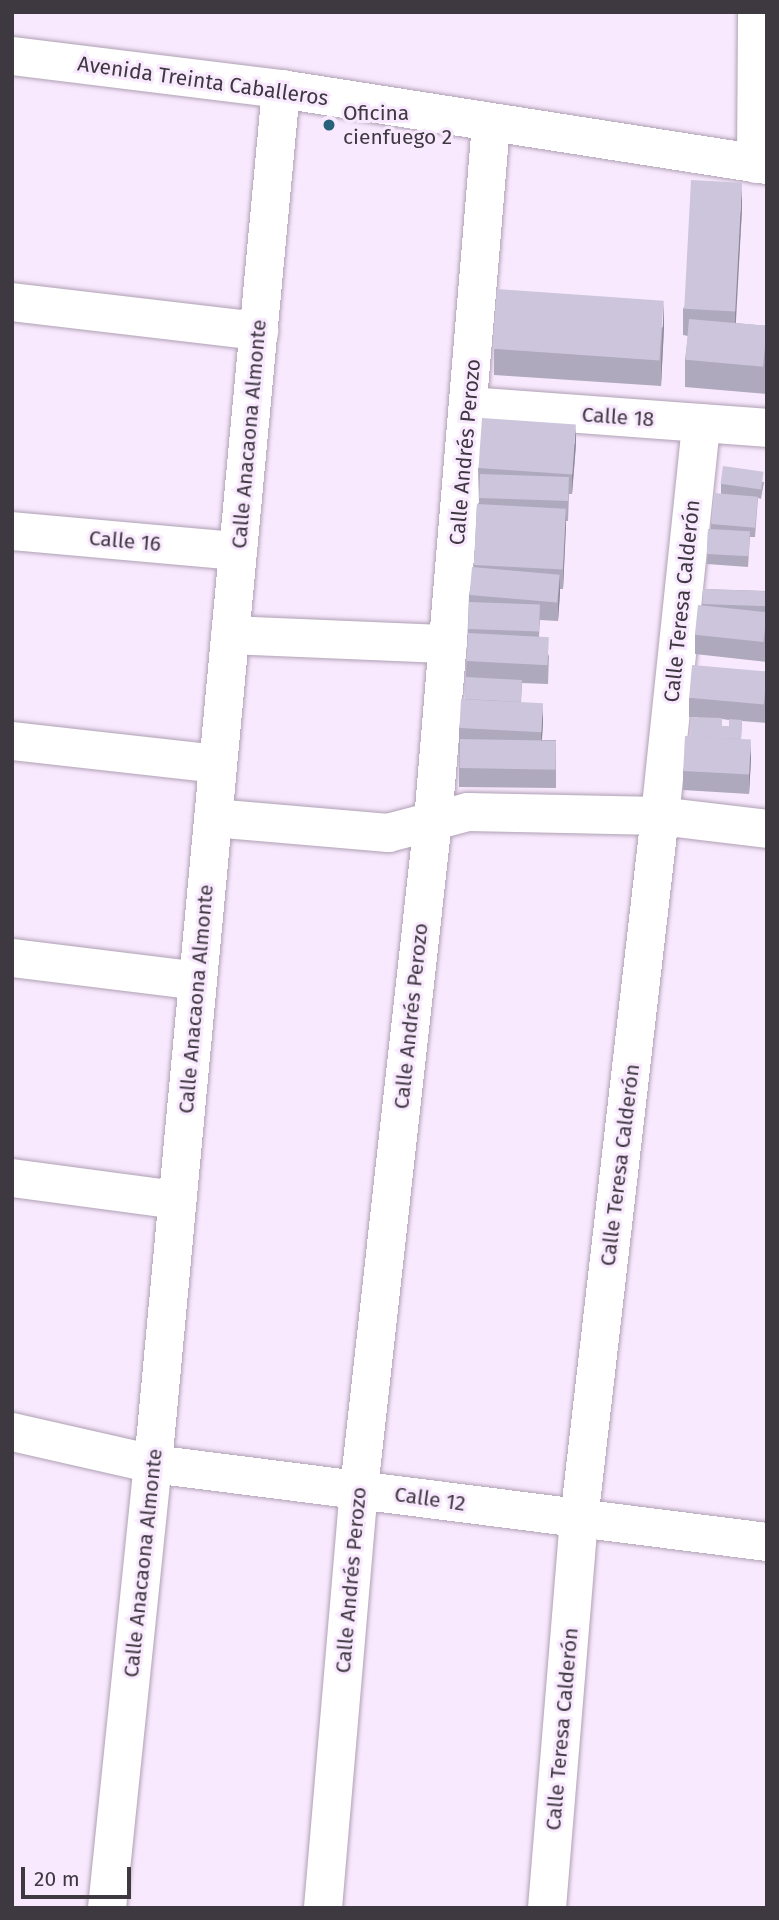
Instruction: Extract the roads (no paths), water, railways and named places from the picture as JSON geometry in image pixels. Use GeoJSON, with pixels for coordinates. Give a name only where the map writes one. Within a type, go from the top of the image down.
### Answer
{"type":"FeatureCollection","features":[{"type":"Feature","properties":{"kind":"street"},"geometry":{"type":"LineString","coordinates":[[757,12],[761,165]]}},
{"type":"Feature","properties":{"kind":"street","name":"Avenida Treinta Caballeros"},"geometry":{"type":"LineString","coordinates":[[12,56],[281,89],[761,165]]}},
{"type":"Feature","properties":{"kind":"street","name":"Calle Anacaona Almonte"},"geometry":{"type":"LineString","coordinates":[[107,1908],[153,1464],[281,89]]}},
{"type":"Feature","properties":{"kind":"street","name":"Calle Andrés Perozo"},"geometry":{"type":"LineString","coordinates":[[324,1908],[359,1489],[433,821],[470,406],[491,124]]}},
{"type":"Feature","properties":{"kind":"street"},"geometry":{"type":"LineString","coordinates":[[12,302],[259,331]]}},
{"type":"Feature","properties":{"kind":"street","name":"Calle 18"},"geometry":{"type":"LineString","coordinates":[[470,406],[767,428]]}},
{"type":"Feature","properties":{"kind":"street","name":"Calle Teresa Calderón"},"geometry":{"type":"LineString","coordinates":[[547,1908],[579,1520],[660,816],[701,423]]}},
{"type":"Feature","properties":{"kind":"street","name":"Calle 16"},"geometry":{"type":"LineString","coordinates":[[12,531],[238,551]]}},
{"type":"Feature","properties":{"kind":"street"},"geometry":{"type":"LineString","coordinates":[[230,635],[448,644]]}},
{"type":"Feature","properties":{"kind":"street"},"geometry":{"type":"LineString","coordinates":[[12,741],[218,764]]}},
{"type":"Feature","properties":{"kind":"street"},"geometry":{"type":"LineString","coordinates":[[213,818],[388,833],[468,812],[660,816],[767,829]]}},
{"type":"Feature","properties":{"kind":"street"},"geometry":{"type":"LineString","coordinates":[[12,958],[198,981]]}},
{"type":"Feature","properties":{"kind":"street"},"geometry":{"type":"LineString","coordinates":[[12,1178],[177,1200]]}},
{"type":"Feature","properties":{"kind":"street","name":"Calle 12"},"geometry":{"type":"LineString","coordinates":[[12,1432],[153,1464],[767,1542]]}},
{"type":"Feature","properties":{"kind":"place","name":"Oficina cienfuego 2"},"geometry":{"type":"Point","coordinates":[329,125]}}]}
